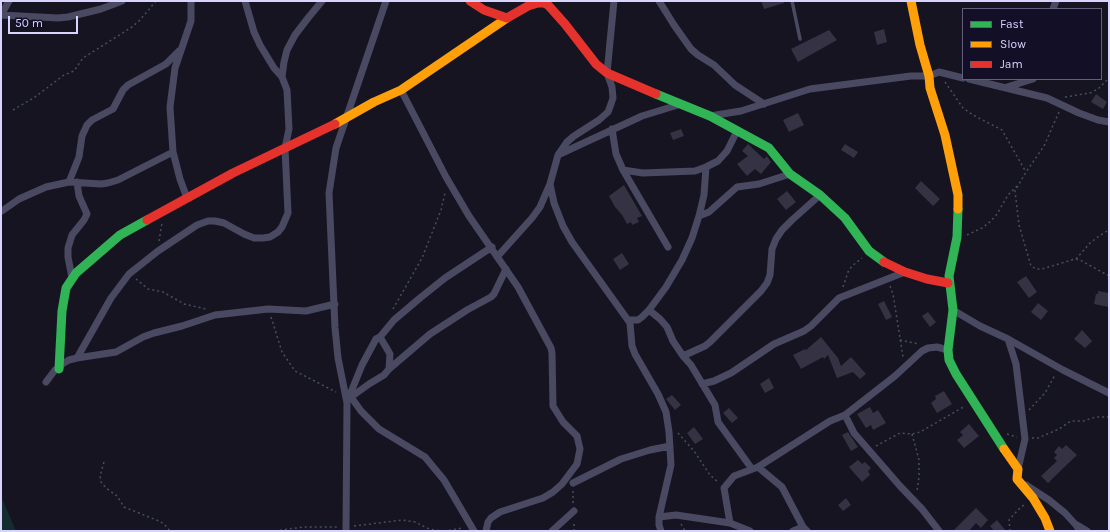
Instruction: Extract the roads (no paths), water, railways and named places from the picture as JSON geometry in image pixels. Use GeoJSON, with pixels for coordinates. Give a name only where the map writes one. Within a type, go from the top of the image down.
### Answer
{"type":"FeatureCollection","features":[{"type":"Feature","properties":{"kind":"street"},"geometry":{"type":"LineString","coordinates":[[9,1],[1,15],[58,18],[101,9],[122,1]]}},
{"type":"Feature","properties":{"kind":"street"},"geometry":{"type":"LineString","coordinates":[[187,198],[173,152],[170,119],[171,96],[175,68],[191,21],[191,1]]}},
{"type":"Feature","properties":{"kind":"street"},"geometry":{"type":"LineString","coordinates":[[77,358],[111,298],[129,274],[158,251],[197,224],[208,221],[224,223],[254,238],[270,237],[278,232],[286,221],[288,213],[286,148],[289,129],[287,90],[282,77],[260,45],[254,32],[245,1]]}},
{"type":"Feature","properties":{"kind":"street"},"geometry":{"type":"LineString","coordinates":[[282,77],[287,50],[295,35],[322,1]]}},
{"type":"Feature","properties":{"kind":"street"},"geometry":{"type":"LineString","coordinates":[[346,529],[348,398],[338,358],[335,328],[329,193],[336,148],[386,1]]}},
{"type":"Feature","properties":{"kind":"street"},"geometry":{"type":"LineString","coordinates":[[470,1],[484,10],[507,18]]}},
{"type":"Feature","properties":{"kind":"street"},"geometry":{"type":"LineString","coordinates":[[551,1],[556,13]]}},
{"type":"Feature","properties":{"kind":"street"},"geometry":{"type":"LineString","coordinates":[[497,257],[532,218],[547,194],[558,155],[567,142],[600,120],[608,112],[613,98],[612,87],[607,73],[614,1]]}},
{"type":"Feature","properties":{"kind":"street"},"geometry":{"type":"LineString","coordinates":[[659,1],[691,49],[714,65],[735,85],[764,104]]}},
{"type":"Feature","properties":{"kind":"street"},"geometry":{"type":"LineString","coordinates":[[910,1],[920,46],[929,76],[930,88],[945,135],[958,194],[957,237],[948,276],[953,310],[948,350],[949,360],[1045,518],[1050,531]]}},
{"type":"Feature","properties":{"kind":"street"},"geometry":{"type":"LineString","coordinates":[[59,369],[63,302],[66,288],[76,273],[120,234],[233,173],[346,119],[374,102],[401,90],[507,18],[528,6],[538,3],[548,5],[556,13],[596,64],[607,73],[710,116],[769,148],[790,174],[820,195],[845,218],[869,251],[880,260],[905,272],[927,280],[948,283]]}},
{"type":"Feature","properties":{"kind":"street"},"geometry":{"type":"LineString","coordinates":[[72,278],[68,248],[72,235],[87,214],[73,182],[82,136],[87,125],[92,120],[113,109],[128,85],[166,64],[181,49]]}},
{"type":"Feature","properties":{"kind":"street"},"geometry":{"type":"LineString","coordinates":[[710,116],[741,111],[810,89],[911,76],[929,76],[939,72],[962,78]]}},
{"type":"Feature","properties":{"kind":"street"},"geometry":{"type":"LineString","coordinates":[[974,80],[1047,98],[1098,120],[1109,122]]}},
{"type":"Feature","properties":{"kind":"street"},"geometry":{"type":"LineString","coordinates":[[1005,87],[1030,80]]}},
{"type":"Feature","properties":{"kind":"street"},"geometry":{"type":"LineString","coordinates":[[401,90],[446,177],[469,216],[492,247],[529,306],[551,348],[554,406],[563,422],[577,436],[580,449],[577,464],[562,484],[553,492],[543,498],[500,512],[488,522],[486,531]]}},
{"type":"Feature","properties":{"kind":"street"},"geometry":{"type":"LineString","coordinates":[[558,155],[642,116],[681,104]]}},
{"type":"Feature","properties":{"kind":"street"},"geometry":{"type":"LineString","coordinates":[[612,129],[616,154],[623,170],[668,247]]}},
{"type":"Feature","properties":{"kind":"street"},"geometry":{"type":"LineString","coordinates":[[623,170],[643,173],[695,171],[714,164],[724,154],[736,133],[736,130]]}},
{"type":"Feature","properties":{"kind":"street"},"geometry":{"type":"LineString","coordinates":[[2,211],[31,192],[46,187],[73,182],[101,184],[118,180],[173,152]]}},
{"type":"Feature","properties":{"kind":"street"},"geometry":{"type":"LineString","coordinates":[[628,320],[638,320],[650,310],[679,266],[692,238],[699,216],[704,195],[706,167]]}},
{"type":"Feature","properties":{"kind":"street"},"geometry":{"type":"LineString","coordinates":[[699,216],[709,212],[737,187],[759,184],[790,174]]}},
{"type":"Feature","properties":{"kind":"street"},"geometry":{"type":"LineString","coordinates":[[550,184],[554,203],[563,226],[572,242],[628,320],[631,327],[632,346],[635,354],[658,394],[666,412],[670,446],[670,471],[659,517],[661,531]]}},
{"type":"Feature","properties":{"kind":"street"},"geometry":{"type":"LineString","coordinates":[[683,356],[705,346],[710,342],[761,291],[767,283],[770,275],[772,249],[782,230],[820,195]]}},
{"type":"Feature","properties":{"kind":"street"},"geometry":{"type":"LineString","coordinates":[[348,398],[368,352],[376,339],[380,337],[394,320],[446,278],[492,247]]}},
{"type":"Feature","properties":{"kind":"street"},"geometry":{"type":"LineString","coordinates":[[348,398],[384,374],[430,334],[467,310],[491,297],[494,294],[506,269]]}},
{"type":"Feature","properties":{"kind":"street"},"geometry":{"type":"LineString","coordinates":[[702,384],[714,381],[731,373],[774,344],[804,331],[839,298],[905,272]]}},
{"type":"Feature","properties":{"kind":"street"},"geometry":{"type":"LineString","coordinates":[[46,382],[55,370],[59,369],[62,364],[77,358],[116,352],[143,337],[154,333],[215,316],[268,309],[306,311],[334,304]]}},
{"type":"Feature","properties":{"kind":"street"},"geometry":{"type":"LineString","coordinates":[[650,310],[667,327],[683,356],[715,405],[718,422],[755,468],[782,487],[805,529],[793,531]]}},
{"type":"Feature","properties":{"kind":"street"},"geometry":{"type":"LineString","coordinates":[[953,310],[980,326],[1008,339],[1063,370],[1109,393]]}},
{"type":"Feature","properties":{"kind":"street"},"geometry":{"type":"LineString","coordinates":[[380,337],[390,354],[389,369]]}},
{"type":"Feature","properties":{"kind":"street"},"geometry":{"type":"LineString","coordinates":[[1008,339],[1016,364],[1025,439],[1018,474]]}},
{"type":"Feature","properties":{"kind":"street"},"geometry":{"type":"LineString","coordinates":[[730,523],[724,488],[734,476],[755,468],[830,421],[845,415],[906,367],[922,351],[928,348],[937,347],[948,350]]}},
{"type":"Feature","properties":{"kind":"street"},"geometry":{"type":"LineString","coordinates":[[348,398],[379,429],[425,457],[444,480],[472,529]]}},
{"type":"Feature","properties":{"kind":"street"},"geometry":{"type":"LineString","coordinates":[[845,415],[854,433],[915,501],[939,531]]}},
{"type":"Feature","properties":{"kind":"street"},"geometry":{"type":"LineString","coordinates":[[573,483],[605,466],[628,457],[670,446]]}},
{"type":"Feature","properties":{"kind":"street"},"geometry":{"type":"LineString","coordinates":[[1018,474],[1078,528],[1087,531]]}},
{"type":"Feature","properties":{"kind":"street"},"geometry":{"type":"LineString","coordinates":[[552,531],[574,511]]}},
{"type":"Feature","properties":{"kind":"street"},"geometry":{"type":"LineString","coordinates":[[659,517],[676,515],[730,523],[750,531]]}},
{"type":"Feature","properties":{"kind":"lane"},"geometry":{"type":"LineString","coordinates":[[792,1],[800,39]]}}]}
